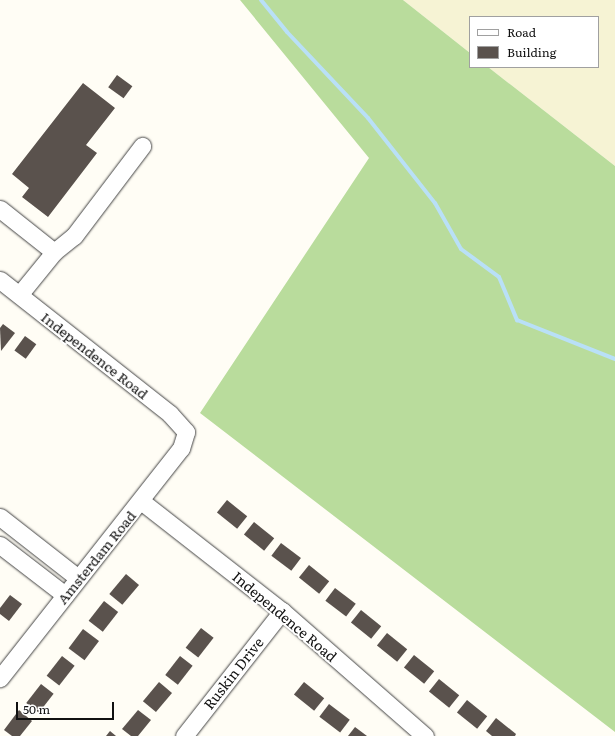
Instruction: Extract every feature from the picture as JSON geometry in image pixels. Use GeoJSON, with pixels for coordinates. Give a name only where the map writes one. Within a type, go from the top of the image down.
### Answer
{"type":"FeatureCollection","features":[{"type":"Feature","properties":{"kind":"street"},"geometry":{"type":"LineString","coordinates":[[19,295],[54,252],[74,236],[142,146]]}},
{"type":"Feature","properties":{"kind":"street"},"geometry":{"type":"LineString","coordinates":[[0,209],[54,252]]}},
{"type":"Feature","properties":{"kind":"street","name":"Independence Road"},"geometry":{"type":"LineString","coordinates":[[0,280],[170,414],[186,432]]}},
{"type":"Feature","properties":{"kind":"street","name":"Amsterdam Road"},"geometry":{"type":"LineString","coordinates":[[0,678],[78,578],[141,501],[181,448],[186,432]]}},
{"type":"Feature","properties":{"kind":"street","name":"Independence Road"},"geometry":{"type":"LineString","coordinates":[[141,501],[282,611],[425,736]]}},
{"type":"Feature","properties":{"kind":"street"},"geometry":{"type":"LineString","coordinates":[[0,517],[78,578]]}},
{"type":"Feature","properties":{"kind":"street"},"geometry":{"type":"LineString","coordinates":[[0,545],[65,596]]}},
{"type":"Feature","properties":{"kind":"street","name":"Ruskin Drive"},"geometry":{"type":"LineString","coordinates":[[184,736],[282,611]]}},
{"type":"Feature","properties":{"kind":"shaded area"},"geometry":{"type":"Polygon","coordinates":[[[403,0],[615,0],[615,166],[489,68],[599,68],[599,16],[469,16],[469,52],[403,0]]]}},
{"type":"Feature","properties":{"kind":"green space"},"geometry":{"type":"Polygon","coordinates":[[[240,0],[403,0],[469,52],[469,68],[489,68],[615,166],[615,732],[200,413],[369,158],[240,0]]]}},
{"type":"Feature","properties":{"kind":"building"},"geometry":{"type":"Polygon","coordinates":[[[117,75],[132,86],[124,98],[108,87],[117,75]]]}},
{"type":"Feature","properties":{"kind":"building"},"geometry":{"type":"Polygon","coordinates":[[[83,83],[115,108],[86,145],[97,153],[48,217],[22,197],[29,188],[12,174],[83,83]]]}},
{"type":"Feature","properties":{"kind":"building"},"geometry":{"type":"Polygon","coordinates":[[[3,324],[15,333],[1,351],[0,328],[3,324]]]}},
{"type":"Feature","properties":{"kind":"building"},"geometry":{"type":"Polygon","coordinates":[[[25,336],[36,344],[26,359],[14,351],[25,336]]]}},
{"type":"Feature","properties":{"kind":"building"},"geometry":{"type":"Polygon","coordinates":[[[227,500],[247,516],[237,529],[217,512],[227,500]]]}},
{"type":"Feature","properties":{"kind":"building"},"geometry":{"type":"Polygon","coordinates":[[[254,522],[274,538],[264,551],[244,534],[254,522]]]}},
{"type":"Feature","properties":{"kind":"building"},"geometry":{"type":"Polygon","coordinates":[[[281,543],[301,558],[291,571],[271,556],[281,543]]]}},
{"type":"Feature","properties":{"kind":"building"},"geometry":{"type":"Polygon","coordinates":[[[309,565],[329,581],[319,594],[299,577],[309,565]]]}},
{"type":"Feature","properties":{"kind":"building"},"geometry":{"type":"Polygon","coordinates":[[[126,574],[139,585],[122,605],[109,594],[126,574]]]}},
{"type":"Feature","properties":{"kind":"building"},"geometry":{"type":"Polygon","coordinates":[[[335,588],[356,604],[346,616],[325,601],[335,588]]]}},
{"type":"Feature","properties":{"kind":"building"},"geometry":{"type":"Polygon","coordinates":[[[10,595],[22,604],[9,621],[0,614],[0,608],[10,595]]]}},
{"type":"Feature","properties":{"kind":"building"},"geometry":{"type":"Polygon","coordinates":[[[104,601],[118,612],[103,632],[89,621],[104,601]]]}},
{"type":"Feature","properties":{"kind":"building"},"geometry":{"type":"Polygon","coordinates":[[[361,610],[381,626],[371,639],[351,622],[361,610]]]}},
{"type":"Feature","properties":{"kind":"building"},"geometry":{"type":"Polygon","coordinates":[[[201,628],[214,638],[198,658],[186,648],[201,628]]]}},
{"type":"Feature","properties":{"kind":"building"},"geometry":{"type":"Polygon","coordinates":[[[83,629],[99,641],[85,660],[69,648],[83,629]]]}},
{"type":"Feature","properties":{"kind":"building"},"geometry":{"type":"Polygon","coordinates":[[[387,633],[407,649],[397,662],[377,645],[387,633]]]}},
{"type":"Feature","properties":{"kind":"building"},"geometry":{"type":"Polygon","coordinates":[[[414,655],[434,671],[424,684],[404,667],[414,655]]]}},
{"type":"Feature","properties":{"kind":"building"},"geometry":{"type":"Polygon","coordinates":[[[62,656],[75,666],[59,686],[47,676],[62,656]]]}},
{"type":"Feature","properties":{"kind":"building"},"geometry":{"type":"Polygon","coordinates":[[[180,656],[193,666],[178,685],[165,675],[180,656]]]}},
{"type":"Feature","properties":{"kind":"building"},"geometry":{"type":"Polygon","coordinates":[[[439,679],[459,695],[449,708],[429,691],[439,679]]]}},
{"type":"Feature","properties":{"kind":"building"},"geometry":{"type":"Polygon","coordinates":[[[159,682],[172,693],[156,712],[143,701],[159,682]]]}},
{"type":"Feature","properties":{"kind":"building"},"geometry":{"type":"Polygon","coordinates":[[[304,682],[324,698],[314,711],[294,694],[304,682]]]}},
{"type":"Feature","properties":{"kind":"building"},"geometry":{"type":"Polygon","coordinates":[[[41,684],[54,694],[39,713],[26,703],[41,684]]]}},
{"type":"Feature","properties":{"kind":"building"},"geometry":{"type":"Polygon","coordinates":[[[467,700],[487,716],[477,729],[457,712],[467,700]]]}},
{"type":"Feature","properties":{"kind":"building"},"geometry":{"type":"Polygon","coordinates":[[[329,704],[350,720],[340,732],[319,717],[329,704]]]}},
{"type":"Feature","properties":{"kind":"building"},"geometry":{"type":"Polygon","coordinates":[[[19,710],[32,721],[20,736],[12,736],[4,730],[19,710]]]}},
{"type":"Feature","properties":{"kind":"building"},"geometry":{"type":"Polygon","coordinates":[[[138,710],[151,720],[138,736],[131,736],[122,729],[138,710]]]}},
{"type":"Feature","properties":{"kind":"building"},"geometry":{"type":"Polygon","coordinates":[[[496,718],[516,734],[515,736],[492,736],[486,731],[496,718]]]}},
{"type":"Feature","properties":{"kind":"building"},"geometry":{"type":"Polygon","coordinates":[[[355,727],[367,736],[348,736],[355,727]]]}},
{"type":"Feature","properties":{"kind":"building"},"geometry":{"type":"Polygon","coordinates":[[[110,731],[116,736],[106,736],[110,731]]]}},
{"type":"Feature","properties":{"kind":"waterway"},"geometry":{"type":"LineString","coordinates":[[261,0],[287,32],[368,118],[435,203],[461,249],[499,277],[517,320],[615,359]]}}]}
